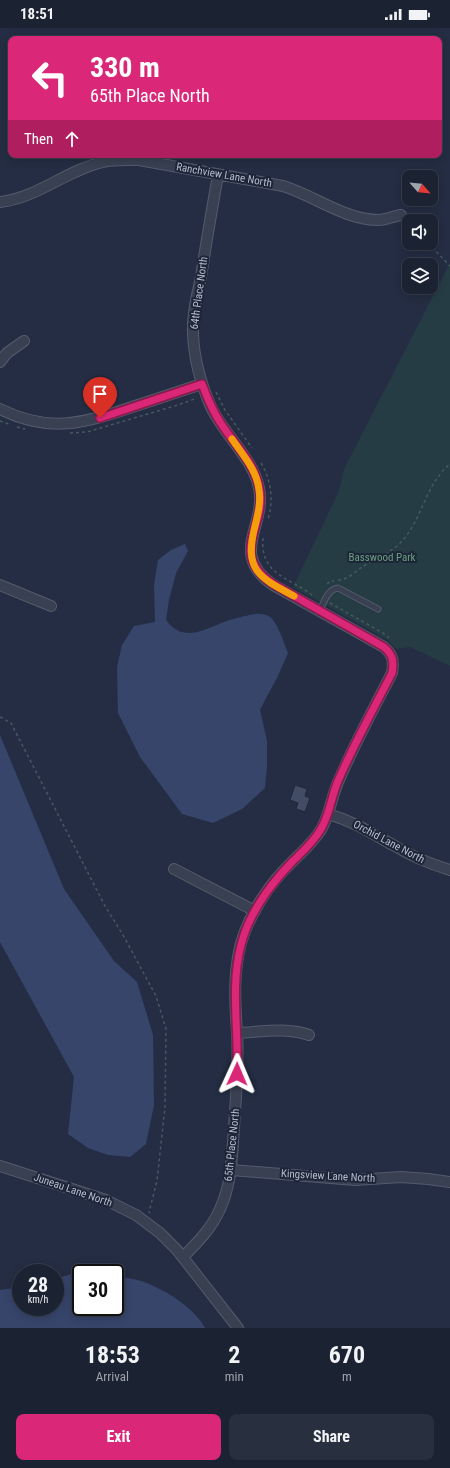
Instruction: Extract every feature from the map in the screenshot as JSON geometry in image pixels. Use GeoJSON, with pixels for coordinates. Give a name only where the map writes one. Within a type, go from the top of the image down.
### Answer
{"type":"FeatureCollection","features":[{"type":"Feature","properties":{"kind":"street","name":"Ranchview Lane North"},"geometry":{"type":"LineString","coordinates":[[0,202],[10,201],[26,196],[85,168],[102,162],[120,159],[139,160],[283,186],[296,190],[340,211],[366,218],[380,220],[401,215]]}},
{"type":"Feature","properties":{"kind":"street","name":"64th Place North"},"geometry":{"type":"LineString","coordinates":[[218,175],[195,308],[193,333],[196,365],[212,409],[251,467],[255,476],[259,488],[260,502],[258,515]]}},
{"type":"Feature","properties":{"kind":"street"},"geometry":{"type":"LineString","coordinates":[[0,362],[7,353],[24,341]]}},
{"type":"Feature","properties":{"kind":"street"},"geometry":{"type":"LineString","coordinates":[[0,409],[14,416],[35,422],[57,424],[78,423],[100,418],[202,384]]}},
{"type":"Feature","properties":{"kind":"street","name":"65th Place North"},"geometry":{"type":"LineString","coordinates":[[183,1257],[210,1227],[220,1210],[227,1191],[231,1170],[237,1088],[235,994],[241,944],[255,911],[276,879],[313,841],[322,828],[338,782],[392,673],[393,666],[393,658],[390,652],[384,647],[264,579],[251,559],[250,546],[258,515]]}},
{"type":"Feature","properties":{"kind":"street"},"geometry":{"type":"LineString","coordinates":[[0,585],[51,606]]}},
{"type":"Feature","properties":{"kind":"street","name":"Orchid Lane North"},"geometry":{"type":"LineString","coordinates":[[328,814],[353,823],[433,865],[450,870]]}},
{"type":"Feature","properties":{"kind":"street"},"geometry":{"type":"LineString","coordinates":[[174,868],[255,911]]}},
{"type":"Feature","properties":{"kind":"street"},"geometry":{"type":"LineString","coordinates":[[237,1033],[288,1030],[308,1035]]}},
{"type":"Feature","properties":{"kind":"street","name":"Juneau Lane North"},"geometry":{"type":"LineString","coordinates":[[0,1166],[106,1200],[136,1215],[160,1233],[183,1257],[192,1271],[238,1328]]}},
{"type":"Feature","properties":{"kind":"street","name":"Kingsview Lane North"},"geometry":{"type":"LineString","coordinates":[[231,1170],[355,1180],[401,1177],[450,1182]]}},
{"type":"Feature","properties":{"kind":"lane"},"geometry":{"type":"LineString","coordinates":[[320,610],[333,589],[338,588],[378,609]]}},
{"type":"Feature","properties":{"kind":"path"},"geometry":{"type":"LineString","coordinates":[[435,250],[450,266]]}},
{"type":"Feature","properties":{"kind":"path"},"geometry":{"type":"LineString","coordinates":[[65,434],[87,432],[178,405],[215,391],[225,410],[254,452]]}},
{"type":"Feature","properties":{"kind":"path"},"geometry":{"type":"LineString","coordinates":[[0,421],[28,430]]}},
{"type":"Feature","properties":{"kind":"path"},"geometry":{"type":"LineString","coordinates":[[258,458],[265,470],[271,488],[271,509],[267,522]]}},
{"type":"Feature","properties":{"kind":"path"},"geometry":{"type":"LineString","coordinates":[[324,587],[331,581],[342,580],[394,549],[404,539],[413,525],[422,504],[442,472],[450,464]]}},
{"type":"Feature","properties":{"kind":"path"},"geometry":{"type":"LineString","coordinates":[[263,534],[262,550],[267,564],[279,576],[305,590],[317,599],[325,600],[383,633],[393,641]]}},
{"type":"Feature","properties":{"kind":"path"},"geometry":{"type":"LineString","coordinates":[[0,717],[11,723],[105,906],[123,935],[156,996],[166,1030],[165,1107],[157,1180],[149,1212]]}},
{"type":"Feature","properties":{"kind":"green space","name":"Basswood Park"},"geometry":{"type":"Polygon","coordinates":[[[450,263],[450,666],[410,647],[396,649],[388,640],[293,587],[339,491],[344,469],[434,294],[438,294],[438,286],[450,263]]]}},
{"type":"Feature","properties":{"kind":"water"},"geometry":{"type":"Polygon","coordinates":[[[185,544],[188,551],[176,573],[169,600],[166,620],[179,631],[194,633],[234,619],[254,614],[264,614],[270,617],[276,624],[288,653],[260,710],[267,741],[265,788],[242,809],[213,823],[182,814],[140,757],[118,713],[117,667],[122,645],[134,626],[155,622],[154,585],[158,560],[171,550],[185,544]]]}},
{"type":"Feature","properties":{"kind":"water"},"geometry":{"type":"Polygon","coordinates":[[[0,735],[64,889],[114,961],[137,982],[153,1035],[154,1105],[146,1144],[130,1157],[108,1155],[88,1148],[68,1134],[74,1077],[0,942],[0,735]]]}},
{"type":"Feature","properties":{"kind":"water"},"geometry":{"type":"Polygon","coordinates":[[[72,1274],[72,1316],[124,1316],[124,1277],[145,1282],[173,1297],[195,1314],[205,1328],[0,1328],[0,1290],[12,1288],[12,1316],[64,1316],[64,1276],[72,1274]]]}},
{"type":"Feature","properties":{"kind":"building"},"geometry":{"type":"Polygon","coordinates":[[[295,785],[307,789],[305,796],[310,798],[305,812],[296,809],[298,803],[290,800],[295,785]]]}},
{"type":"Feature","properties":{"kind":"slow traffic"},"geometry":{"type":"LineString","coordinates":[[232,439],[251,467],[259,488],[260,502],[250,546],[251,559],[264,579],[294,596]]}},
{"type":"Feature","properties":{"kind":"route"},"geometry":{"type":"LineString","coordinates":[[100,418],[202,384],[212,409],[251,467],[259,488],[260,502],[258,515],[250,546],[251,559],[259,572],[264,579],[384,647],[390,652],[393,658],[392,673],[338,782],[322,828],[313,841],[276,879],[264,896],[247,927],[241,944],[235,978],[238,1060],[237,1074]]}}]}
